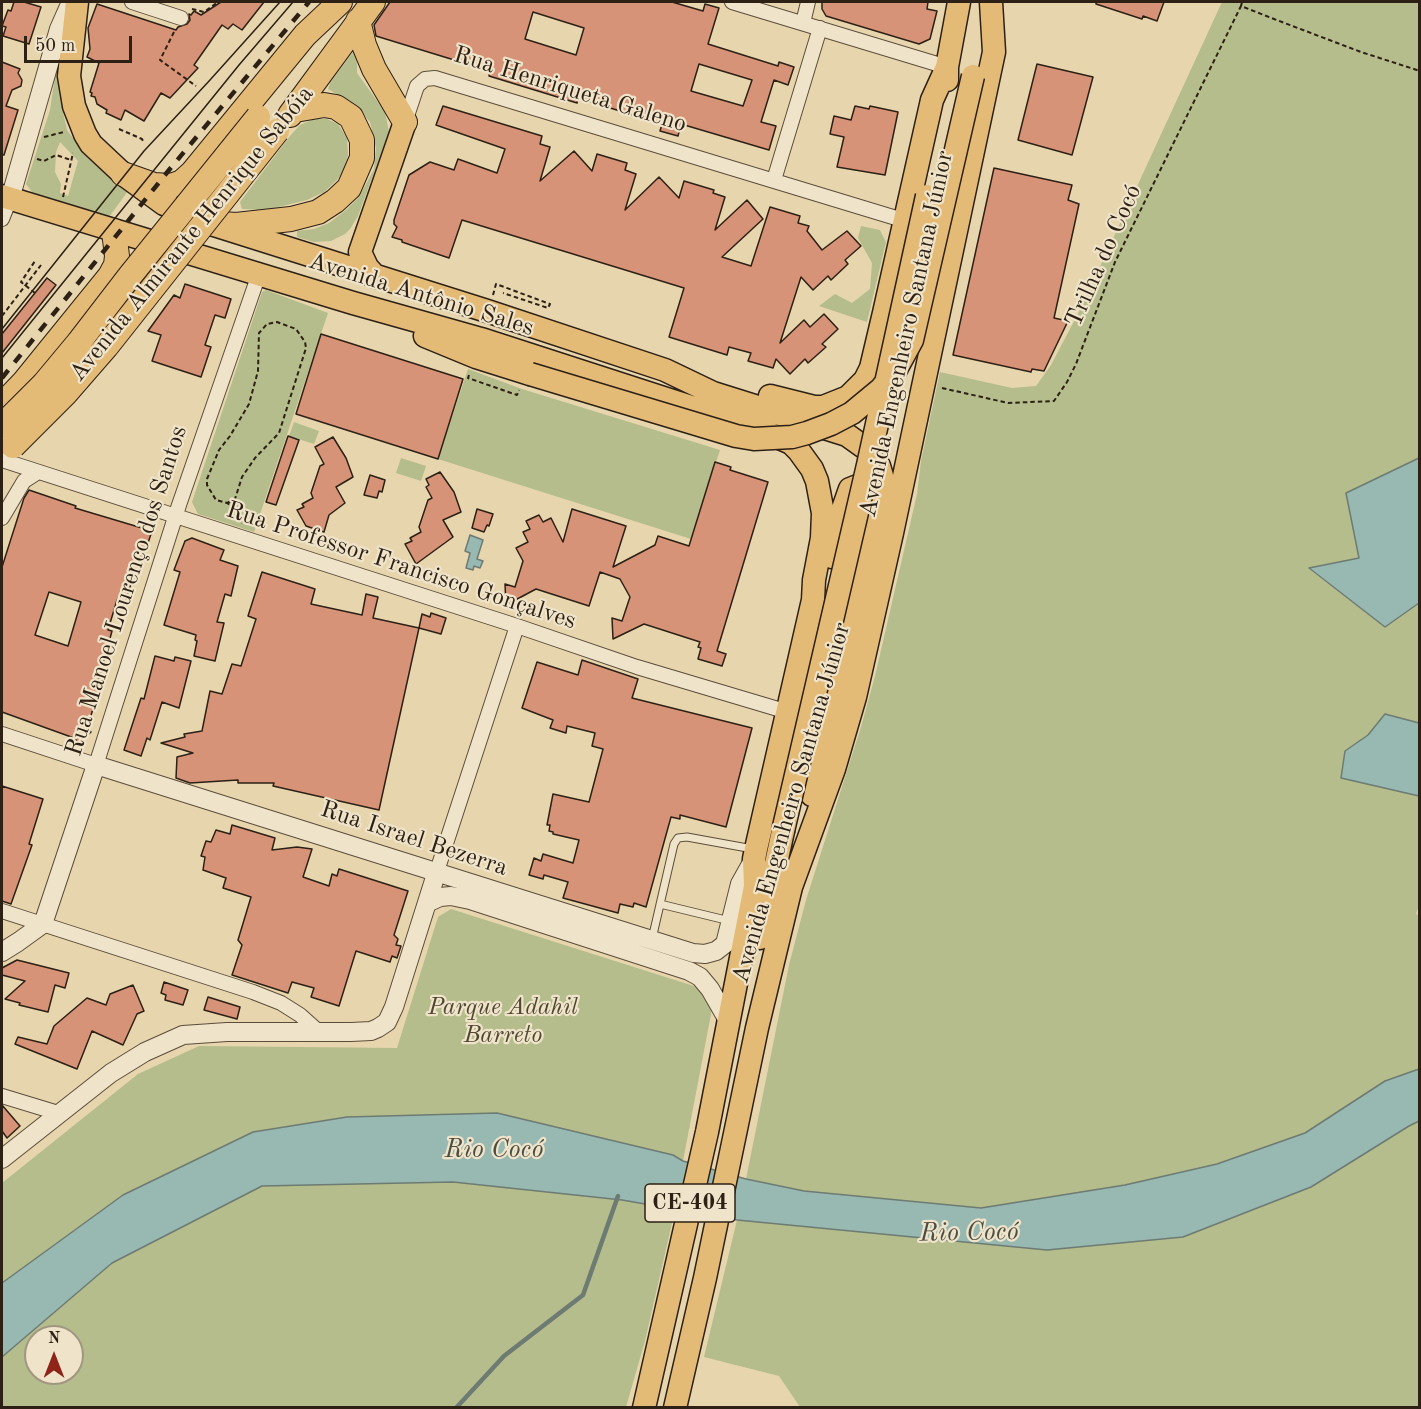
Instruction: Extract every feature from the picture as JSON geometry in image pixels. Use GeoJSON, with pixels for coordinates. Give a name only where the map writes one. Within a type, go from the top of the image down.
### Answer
{"type":"FeatureCollection","features":[{"type":"Feature","properties":{"kind":"highway"},"geometry":{"type":"LineString","coordinates":[[123,174],[154,185],[171,186],[182,182],[192,173],[305,35],[341,2]]}},
{"type":"Feature","properties":{"kind":"highway","name":"Avenida Almirante Henrique Sabóia"},"geometry":{"type":"LineString","coordinates":[[2,426],[44,384],[79,342],[258,117],[341,2]]}},
{"type":"Feature","properties":{"kind":"highway","name":"Avenida Almirante Henrique Sabóia"},"geometry":{"type":"LineString","coordinates":[[5,455],[66,393],[106,347],[295,110],[373,2]]}},
{"type":"Feature","properties":{"kind":"highway"},"geometry":{"type":"LineString","coordinates":[[358,21],[364,45],[374,69],[405,122]]}},
{"type":"Feature","properties":{"kind":"highway"},"geometry":{"type":"LineString","coordinates":[[208,223],[236,225],[291,219],[318,212],[349,188],[362,158],[362,140],[351,117],[336,107],[324,105],[295,110]]}},
{"type":"Feature","properties":{"kind":"highway"},"geometry":{"type":"LineString","coordinates":[[2,405],[24,382],[110,276],[116,265],[117,256],[114,231]]}},
{"type":"Feature","properties":{"kind":"main road","name":"Avenida Antônio Sales"},"geometry":{"type":"LineString","coordinates":[[77,2],[69,76],[74,106],[91,144],[123,174],[164,204],[208,223],[665,370]]}},
{"type":"Feature","properties":{"kind":"main road","name":"Avenida Engenheiro Santana Júnior"},"geometry":{"type":"LineString","coordinates":[[729,1022],[745,997],[750,982],[858,507],[947,104],[947,67],[959,2]]}},
{"type":"Feature","properties":{"kind":"main road","name":"Avenida Engenheiro Santana Júnior"},"geometry":{"type":"LineString","coordinates":[[675,1407],[705,1278],[757,1028],[791,887],[834,769],[855,697],[892,533],[994,52],[991,2]]}},
{"type":"Feature","properties":{"kind":"main road"},"geometry":{"type":"LineString","coordinates":[[353,303],[456,349],[530,374],[736,436],[753,439],[792,437],[831,424],[852,413],[881,389],[894,373],[912,340],[991,2]]}},
{"type":"Feature","properties":{"kind":"main road"},"geometry":{"type":"LineString","coordinates":[[665,370],[718,379],[814,407],[824,407],[848,397],[855,391],[871,368],[932,100],[947,67]]}},
{"type":"Feature","properties":{"kind":"main road","name":"Rua Henriqueta Galeno"},"geometry":{"type":"LineString","coordinates":[[376,277],[367,267],[360,252],[405,122]]}},
{"type":"Feature","properties":{"kind":"main road","name":"Avenida Antônio Sales"},"geometry":{"type":"LineString","coordinates":[[4,205],[114,231],[481,339],[783,438],[799,451],[812,469]]}},
{"type":"Feature","properties":{"kind":"main road"},"geometry":{"type":"LineString","coordinates":[[875,353],[876,365],[882,374],[895,378],[903,375],[917,361],[937,318]]}},
{"type":"Feature","properties":{"kind":"main road"},"geometry":{"type":"LineString","coordinates":[[665,370],[713,393],[847,435],[862,444],[875,459],[882,476],[883,497],[851,623],[791,887]]}},
{"type":"Feature","properties":{"kind":"main road","name":"Avenida Engenheiro Santana Júnior"},"geometry":{"type":"LineString","coordinates":[[644,1407],[729,1022],[739,925],[755,886],[755,854],[813,600],[824,513],[812,469]]}},
{"type":"Feature","properties":{"kind":"main road"},"geometry":{"type":"LineString","coordinates":[[813,600],[827,583],[847,495],[850,489],[860,485],[867,488],[871,499],[853,582],[851,623]]}},
{"type":"Feature","properties":{"kind":"street"},"geometry":{"type":"LineString","coordinates":[[4,205],[59,29],[71,2]]}},
{"type":"Feature","properties":{"kind":"street"},"geometry":{"type":"LineString","coordinates":[[132,2],[181,18]]}},
{"type":"Feature","properties":{"kind":"street"},"geometry":{"type":"LineString","coordinates":[[732,2],[947,67]]}},
{"type":"Feature","properties":{"kind":"street"},"geometry":{"type":"LineString","coordinates":[[803,23],[808,2]]}},
{"type":"Feature","properties":{"kind":"street"},"geometry":{"type":"LineString","coordinates":[[774,180],[820,28]]}},
{"type":"Feature","properties":{"kind":"street","name":"Rua Henriqueta Galeno"},"geometry":{"type":"LineString","coordinates":[[405,122],[420,82],[435,78],[906,221]]}},
{"type":"Feature","properties":{"kind":"street","name":"Rua Manoel Lourenço dos Santos"},"geometry":{"type":"LineString","coordinates":[[43,924],[176,516],[260,274]]}},
{"type":"Feature","properties":{"kind":"street","name":"Rua Professor Francisco Gonçalves"},"geometry":{"type":"LineString","coordinates":[[5,455],[38,472],[518,626],[637,667],[788,712]]}},
{"type":"Feature","properties":{"kind":"street"},"geometry":{"type":"LineString","coordinates":[[2,518],[24,481],[38,472]]}},
{"type":"Feature","properties":{"kind":"street"},"geometry":{"type":"LineString","coordinates":[[2,1159],[58,1113],[136,1057],[183,1035],[227,1032],[371,1031],[387,1022],[394,1007],[518,626]]}},
{"type":"Feature","properties":{"kind":"street","name":"Rua Israel Bezerra"},"geometry":{"type":"LineString","coordinates":[[2,734],[693,953],[705,954],[716,951],[725,944],[739,925]]}},
{"type":"Feature","properties":{"kind":"street","name":"Rua Israel Bezerra"},"geometry":{"type":"LineString","coordinates":[[427,903],[440,897],[462,897],[689,971],[700,977],[710,989],[729,1022]]}},
{"type":"Feature","properties":{"kind":"street"},"geometry":{"type":"LineString","coordinates":[[2,911],[254,992],[281,1003],[300,1015],[319,1032]]}},
{"type":"Feature","properties":{"kind":"street"},"geometry":{"type":"LineString","coordinates":[[2,952],[43,924]]}},
{"type":"Feature","properties":{"kind":"street"},"geometry":{"type":"LineString","coordinates":[[2,1096],[58,1113]]}},
{"type":"Feature","properties":{"kind":"lane"},"geometry":{"type":"LineString","coordinates":[[652,940],[674,844],[678,838],[687,837],[755,854]]}},
{"type":"Feature","properties":{"kind":"lane"},"geometry":{"type":"LineString","coordinates":[[660,904],[739,925]]}},
{"type":"Feature","properties":{"kind":"path"},"geometry":{"type":"LineString","coordinates":[[196,86],[160,60],[187,8],[204,12],[218,2]]}},
{"type":"Feature","properties":{"kind":"path","name":"Trilha do Cocó"},"geometry":{"type":"LineString","coordinates":[[942,382],[941,388],[1008,403],[1054,401],[1076,364],[1115,262],[1241,4],[1361,52],[1419,70]]}},
{"type":"Feature","properties":{"kind":"path"},"geometry":{"type":"LineString","coordinates":[[119,129],[142,139],[144,143]]}},
{"type":"Feature","properties":{"kind":"path"},"geometry":{"type":"LineString","coordinates":[[44,137],[64,132]]}},
{"type":"Feature","properties":{"kind":"path"},"geometry":{"type":"LineString","coordinates":[[63,194],[75,146]]}},
{"type":"Feature","properties":{"kind":"path"},"geometry":{"type":"LineString","coordinates":[[37,159],[44,161],[56,155],[71,160]]}},
{"type":"Feature","properties":{"kind":"path"},"geometry":{"type":"LineString","coordinates":[[34,293],[21,282],[36,261]]}},
{"type":"Feature","properties":{"kind":"path"},"geometry":{"type":"LineString","coordinates":[[2,316],[40,265]]}},
{"type":"Feature","properties":{"kind":"path"},"geometry":{"type":"LineString","coordinates":[[487,311],[496,284],[550,304],[548,308],[503,293]]}},
{"type":"Feature","properties":{"kind":"path"},"geometry":{"type":"LineString","coordinates":[[277,322],[296,329],[306,348],[279,433],[246,470],[235,499],[235,508],[227,503],[216,501],[207,485],[207,479],[219,450],[249,405],[258,371],[260,333],[267,324],[277,322]]}},
{"type":"Feature","properties":{"kind":"path"},"geometry":{"type":"LineString","coordinates":[[203,480],[210,457]]}},
{"type":"Feature","properties":{"kind":"path"},"geometry":{"type":"LineString","coordinates":[[227,503],[235,499]]}},
{"type":"Feature","properties":{"kind":"path"},"geometry":{"type":"LineString","coordinates":[[232,520],[243,523]]}},
{"type":"Feature","properties":{"kind":"green space"},"geometry":{"type":"Polygon","coordinates":[[[1222,2],[1419,2],[1419,458],[1347,493],[1359,558],[1309,569],[1385,627],[1419,603],[1419,723],[1385,714],[1368,735],[1345,751],[1342,778],[1419,796],[1420,902],[1416,914],[1420,916],[1419,1069],[1385,1081],[1305,1133],[1217,1164],[1125,1185],[981,1208],[804,1191],[746,1179],[789,965],[806,900],[875,676],[917,494],[921,461],[940,372],[1012,388],[1036,386],[1051,365],[1081,308],[1222,2]]]}},
{"type":"Feature","properties":{"kind":"green space"},"geometry":{"type":"Polygon","coordinates":[[[59,50],[59,94],[67,130],[88,158],[128,191],[109,217],[32,192],[26,184],[50,110],[59,50]],[[60,142],[56,152],[55,172],[61,184],[60,193],[68,196],[78,161],[60,142]]]}},
{"type":"Feature","properties":{"kind":"green space"},"geometry":{"type":"Polygon","coordinates":[[[354,51],[357,73],[385,112],[389,132],[358,216],[350,229],[331,241],[314,242],[297,237],[297,231],[314,229],[329,223],[346,210],[359,197],[374,169],[376,148],[370,122],[356,105],[328,89],[354,51]]]}},
{"type":"Feature","properties":{"kind":"green space"},"geometry":{"type":"Polygon","coordinates":[[[314,119],[327,119],[338,124],[347,138],[348,155],[345,169],[337,180],[324,192],[307,200],[266,210],[242,209],[240,202],[290,136],[300,125],[314,119]]]}},
{"type":"Feature","properties":{"kind":"green space"},"geometry":{"type":"Polygon","coordinates":[[[861,226],[880,230],[886,242],[867,322],[819,306],[835,294],[852,303],[870,289],[872,263],[858,238],[861,226]]]}},
{"type":"Feature","properties":{"kind":"green space"},"geometry":{"type":"Polygon","coordinates":[[[266,290],[328,313],[254,532],[198,514],[192,502],[262,292],[266,290]]]}},
{"type":"Feature","properties":{"kind":"green space"},"geometry":{"type":"Polygon","coordinates":[[[468,369],[522,389],[720,450],[691,539],[438,459],[468,369]]]}},
{"type":"Feature","properties":{"kind":"green space"},"geometry":{"type":"Polygon","coordinates":[[[294,422],[319,431],[314,444],[289,436],[294,422]]]}},
{"type":"Feature","properties":{"kind":"green space"},"geometry":{"type":"Polygon","coordinates":[[[401,458],[426,466],[421,481],[396,473],[401,458]]]}},
{"type":"Feature","properties":{"kind":"green space","name":"Parque Adahil Barreto"},"geometry":{"type":"Polygon","coordinates":[[[451,909],[697,987],[712,1009],[683,1161],[673,1155],[497,1113],[348,1117],[253,1132],[123,1195],[2,1283],[2,1183],[138,1074],[199,1046],[397,1048],[438,917],[451,909]]]}},
{"type":"Feature","properties":{"kind":"green space"},"geometry":{"type":"Polygon","coordinates":[[[1419,1121],[1419,1407],[800,1407],[779,1376],[704,1357],[737,1220],[1047,1250],[1183,1237],[1311,1187],[1419,1121]]]}},
{"type":"Feature","properties":{"kind":"green space"},"geometry":{"type":"Polygon","coordinates":[[[453,1182],[622,1200],[675,1210],[645,1341],[626,1407],[2,1407],[2,1357],[24,1338],[24,1385],[84,1385],[84,1325],[39,1325],[112,1263],[261,1186],[453,1182]]]}},
{"type":"Feature","properties":{"kind":"water"},"geometry":{"type":"Polygon","coordinates":[[[1419,458],[1419,603],[1385,627],[1309,568],[1359,558],[1346,493],[1419,458]]]}},
{"type":"Feature","properties":{"kind":"water"},"geometry":{"type":"Polygon","coordinates":[[[470,535],[483,540],[477,559],[483,561],[480,568],[474,566],[473,570],[466,568],[470,553],[465,551],[470,535]]]}},
{"type":"Feature","properties":{"kind":"water"},"geometry":{"type":"Polygon","coordinates":[[[1385,714],[1419,723],[1419,796],[1341,778],[1345,751],[1368,735],[1385,714]]]}},
{"type":"Feature","properties":{"kind":"water","name":"Rio Cocó"},"geometry":{"type":"Polygon","coordinates":[[[1419,1069],[1419,1121],[1311,1187],[1183,1237],[1047,1250],[737,1220],[622,1200],[453,1182],[262,1186],[112,1263],[39,1325],[24,1325],[24,1338],[2,1357],[2,1283],[123,1195],[253,1132],[347,1117],[497,1113],[673,1155],[683,1161],[746,1179],[804,1191],[981,1208],[1125,1185],[1217,1164],[1305,1133],[1385,1081],[1419,1069]]]}},
{"type":"Feature","properties":{"kind":"building"},"geometry":{"type":"Polygon","coordinates":[[[14,2],[24,2],[41,7],[29,44],[3,36],[6,27],[2,26],[14,2]]]}},
{"type":"Feature","properties":{"kind":"building"},"geometry":{"type":"Polygon","coordinates":[[[221,2],[264,2],[242,30],[233,24],[228,29],[222,25],[194,65],[198,68],[170,98],[161,93],[144,121],[125,110],[121,120],[106,113],[107,110],[97,104],[90,92],[99,63],[87,57],[90,49],[88,28],[97,4],[176,30],[187,24],[190,20],[189,14],[191,15],[194,11],[201,15],[221,2]]]}},
{"type":"Feature","properties":{"kind":"building"},"geometry":{"type":"Polygon","coordinates":[[[390,2],[672,2],[703,11],[705,4],[719,8],[708,44],[778,66],[779,62],[794,67],[788,85],[774,80],[761,122],[776,126],[769,150],[681,124],[678,136],[660,131],[662,124],[578,98],[577,103],[489,76],[490,71],[376,36],[374,25],[390,2]],[[533,12],[525,39],[576,55],[584,28],[533,12]],[[699,64],[691,91],[743,106],[752,80],[699,64]]]}},
{"type":"Feature","properties":{"kind":"building"},"geometry":{"type":"Polygon","coordinates":[[[822,2],[928,2],[927,9],[937,11],[930,39],[919,44],[826,16],[822,9],[822,2]]]}},
{"type":"Feature","properties":{"kind":"building"},"geometry":{"type":"Polygon","coordinates":[[[1096,2],[1164,2],[1157,21],[1143,16],[1142,19],[1096,4],[1096,2]]]}},
{"type":"Feature","properties":{"kind":"building"},"geometry":{"type":"Polygon","coordinates":[[[2,62],[20,69],[18,73],[22,80],[21,86],[12,90],[6,106],[18,110],[4,155],[2,155],[2,62]]]}},
{"type":"Feature","properties":{"kind":"building"},"geometry":{"type":"Polygon","coordinates":[[[1037,64],[1093,77],[1072,155],[1018,140],[1037,64]]]}},
{"type":"Feature","properties":{"kind":"building"},"geometry":{"type":"Polygon","coordinates":[[[443,106],[542,136],[540,144],[550,147],[540,181],[574,151],[592,171],[597,154],[627,163],[625,170],[636,174],[625,210],[659,177],[679,198],[684,181],[714,190],[713,193],[725,197],[715,230],[747,200],[763,219],[722,257],[751,266],[770,207],[800,216],[798,223],[809,226],[807,231],[822,250],[847,231],[861,246],[845,260],[848,264],[831,280],[828,276],[813,290],[801,277],[780,343],[804,320],[810,327],[824,314],[838,329],[822,344],[826,347],[808,363],[805,359],[790,374],[776,359],[773,368],[748,361],[751,353],[729,347],[727,355],[669,337],[684,288],[462,220],[449,258],[392,237],[397,227],[394,220],[409,175],[430,162],[454,170],[458,159],[497,173],[505,149],[436,125],[443,106]]]}},
{"type":"Feature","properties":{"kind":"building"},"geometry":{"type":"Polygon","coordinates":[[[855,106],[869,109],[870,106],[898,112],[885,175],[837,167],[844,137],[830,134],[834,116],[851,120],[855,106]]]}},
{"type":"Feature","properties":{"kind":"building"},"geometry":{"type":"Polygon","coordinates":[[[994,168],[1072,185],[1068,200],[1079,204],[1054,318],[1068,321],[1044,371],[1032,369],[1031,372],[953,355],[994,168]]]}},
{"type":"Feature","properties":{"kind":"building"},"geometry":{"type":"Polygon","coordinates":[[[47,278],[56,285],[2,353],[2,334],[47,278]]]}},
{"type":"Feature","properties":{"kind":"building"},"geometry":{"type":"Polygon","coordinates":[[[185,284],[231,299],[225,318],[215,315],[205,345],[211,347],[201,377],[152,361],[161,335],[148,331],[174,295],[180,298],[185,284]]]}},
{"type":"Feature","properties":{"kind":"building"},"geometry":{"type":"Polygon","coordinates":[[[321,334],[463,379],[438,459],[296,414],[321,334]]]}},
{"type":"Feature","properties":{"kind":"building"},"geometry":{"type":"Polygon","coordinates":[[[288,436],[299,440],[276,505],[266,502],[288,436]]]}},
{"type":"Feature","properties":{"kind":"building"},"geometry":{"type":"Polygon","coordinates":[[[333,437],[346,458],[353,477],[336,487],[345,503],[329,515],[324,532],[306,526],[297,510],[313,498],[311,493],[320,466],[324,464],[315,447],[333,437]]]}},
{"type":"Feature","properties":{"kind":"building"},"geometry":{"type":"Polygon","coordinates":[[[715,462],[731,467],[730,470],[768,482],[717,651],[726,654],[722,666],[698,659],[700,642],[644,624],[613,639],[612,618],[622,621],[630,597],[620,579],[600,572],[589,606],[536,589],[506,605],[505,584],[515,587],[523,561],[516,548],[528,542],[523,532],[530,529],[526,521],[539,515],[543,522],[551,518],[563,542],[572,509],[626,526],[613,567],[655,545],[658,536],[689,546],[715,462]]]}},
{"type":"Feature","properties":{"kind":"building"},"geometry":{"type":"Polygon","coordinates":[[[440,472],[454,492],[461,512],[443,520],[453,537],[416,564],[405,544],[421,532],[419,527],[428,500],[432,498],[426,487],[429,485],[426,479],[440,472]]]}},
{"type":"Feature","properties":{"kind":"building"},"geometry":{"type":"Polygon","coordinates":[[[370,475],[385,480],[382,492],[379,491],[377,498],[364,495],[370,475]]]}},
{"type":"Feature","properties":{"kind":"building"},"geometry":{"type":"Polygon","coordinates":[[[29,490],[76,506],[75,508],[152,531],[125,603],[117,600],[108,630],[112,631],[97,686],[100,687],[87,728],[91,732],[79,743],[74,738],[2,712],[2,567],[24,498],[29,490]],[[49,592],[35,635],[68,646],[81,602],[49,592]]]}},
{"type":"Feature","properties":{"kind":"building"},"geometry":{"type":"Polygon","coordinates":[[[477,509],[493,514],[484,532],[472,528],[477,509]]]}},
{"type":"Feature","properties":{"kind":"building"},"geometry":{"type":"Polygon","coordinates":[[[192,538],[224,550],[220,560],[238,566],[231,596],[225,594],[217,622],[224,623],[215,661],[194,656],[196,635],[164,625],[180,572],[174,570],[185,541],[192,538]]]}},
{"type":"Feature","properties":{"kind":"building"},"geometry":{"type":"Polygon","coordinates":[[[262,572],[315,589],[311,604],[362,615],[366,594],[378,597],[373,618],[419,628],[379,810],[273,786],[274,783],[238,783],[238,780],[190,783],[176,778],[177,757],[193,753],[161,743],[185,737],[184,734],[202,731],[210,691],[222,694],[232,664],[241,666],[256,619],[248,616],[262,572]]]}},
{"type":"Feature","properties":{"kind":"building"},"geometry":{"type":"Polygon","coordinates":[[[431,613],[446,618],[441,634],[419,628],[422,614],[430,617],[431,613]]]}},
{"type":"Feature","properties":{"kind":"building"},"geometry":{"type":"Polygon","coordinates":[[[155,656],[174,661],[175,657],[191,661],[179,708],[162,702],[150,740],[147,738],[141,756],[124,750],[141,698],[144,699],[155,656]]]}},
{"type":"Feature","properties":{"kind":"building"},"geometry":{"type":"Polygon","coordinates":[[[582,660],[638,679],[632,698],[752,728],[726,827],[680,815],[680,819],[671,817],[646,907],[634,903],[633,907],[620,904],[618,913],[563,898],[568,882],[544,875],[543,879],[529,875],[534,858],[541,861],[543,854],[573,863],[579,840],[553,834],[549,831],[550,825],[547,825],[553,794],[589,802],[603,749],[592,746],[595,733],[567,726],[566,733],[550,728],[553,720],[522,708],[537,662],[578,675],[582,660]]]}},
{"type":"Feature","properties":{"kind":"building"},"geometry":{"type":"Polygon","coordinates":[[[2,786],[43,799],[29,844],[32,845],[11,904],[2,901],[2,786]]]}},
{"type":"Feature","properties":{"kind":"building"},"geometry":{"type":"Polygon","coordinates":[[[232,825],[275,838],[272,850],[297,847],[312,849],[303,877],[329,886],[332,874],[337,876],[339,869],[408,891],[394,935],[398,939],[396,945],[401,946],[397,958],[392,956],[390,962],[356,951],[339,1006],[311,997],[314,988],[292,982],[288,993],[232,975],[242,945],[238,940],[251,897],[223,888],[226,878],[203,870],[205,857],[201,856],[206,841],[211,842],[216,830],[230,834],[232,825]]]}},
{"type":"Feature","properties":{"kind":"building"},"geometry":{"type":"Polygon","coordinates":[[[17,960],[69,973],[65,988],[55,985],[48,1012],[5,999],[25,981],[2,975],[2,968],[17,960]]]}},
{"type":"Feature","properties":{"kind":"building"},"geometry":{"type":"Polygon","coordinates":[[[164,982],[188,990],[183,1005],[165,1000],[166,995],[161,993],[164,982]]]}},
{"type":"Feature","properties":{"kind":"building"},"geometry":{"type":"Polygon","coordinates":[[[133,985],[144,1011],[137,1014],[123,1045],[92,1031],[77,1069],[15,1044],[18,1037],[47,1044],[54,1026],[87,998],[106,1005],[110,994],[133,985]]]}},
{"type":"Feature","properties":{"kind":"building"},"geometry":{"type":"Polygon","coordinates":[[[208,997],[240,1007],[237,1019],[204,1010],[208,997]]]}},
{"type":"Feature","properties":{"kind":"building"},"geometry":{"type":"Polygon","coordinates":[[[2,1105],[20,1126],[7,1138],[2,1131],[2,1105]]]}},
{"type":"Feature","properties":{"kind":"waterway"},"geometry":{"type":"LineString","coordinates":[[456,1408],[504,1356],[583,1295],[618,1196]]}},
{"type":"Feature","properties":{"kind":"tram line"},"geometry":{"type":"LineString","coordinates":[[2,329],[144,151],[280,2]]}},
{"type":"Feature","properties":{"kind":"tram line"},"geometry":{"type":"LineString","coordinates":[[2,358],[239,65],[293,2]]}},
{"type":"Feature","properties":{"kind":"railway"},"geometry":{"type":"LineString","coordinates":[[2,378],[169,170],[309,2]]}}]}
